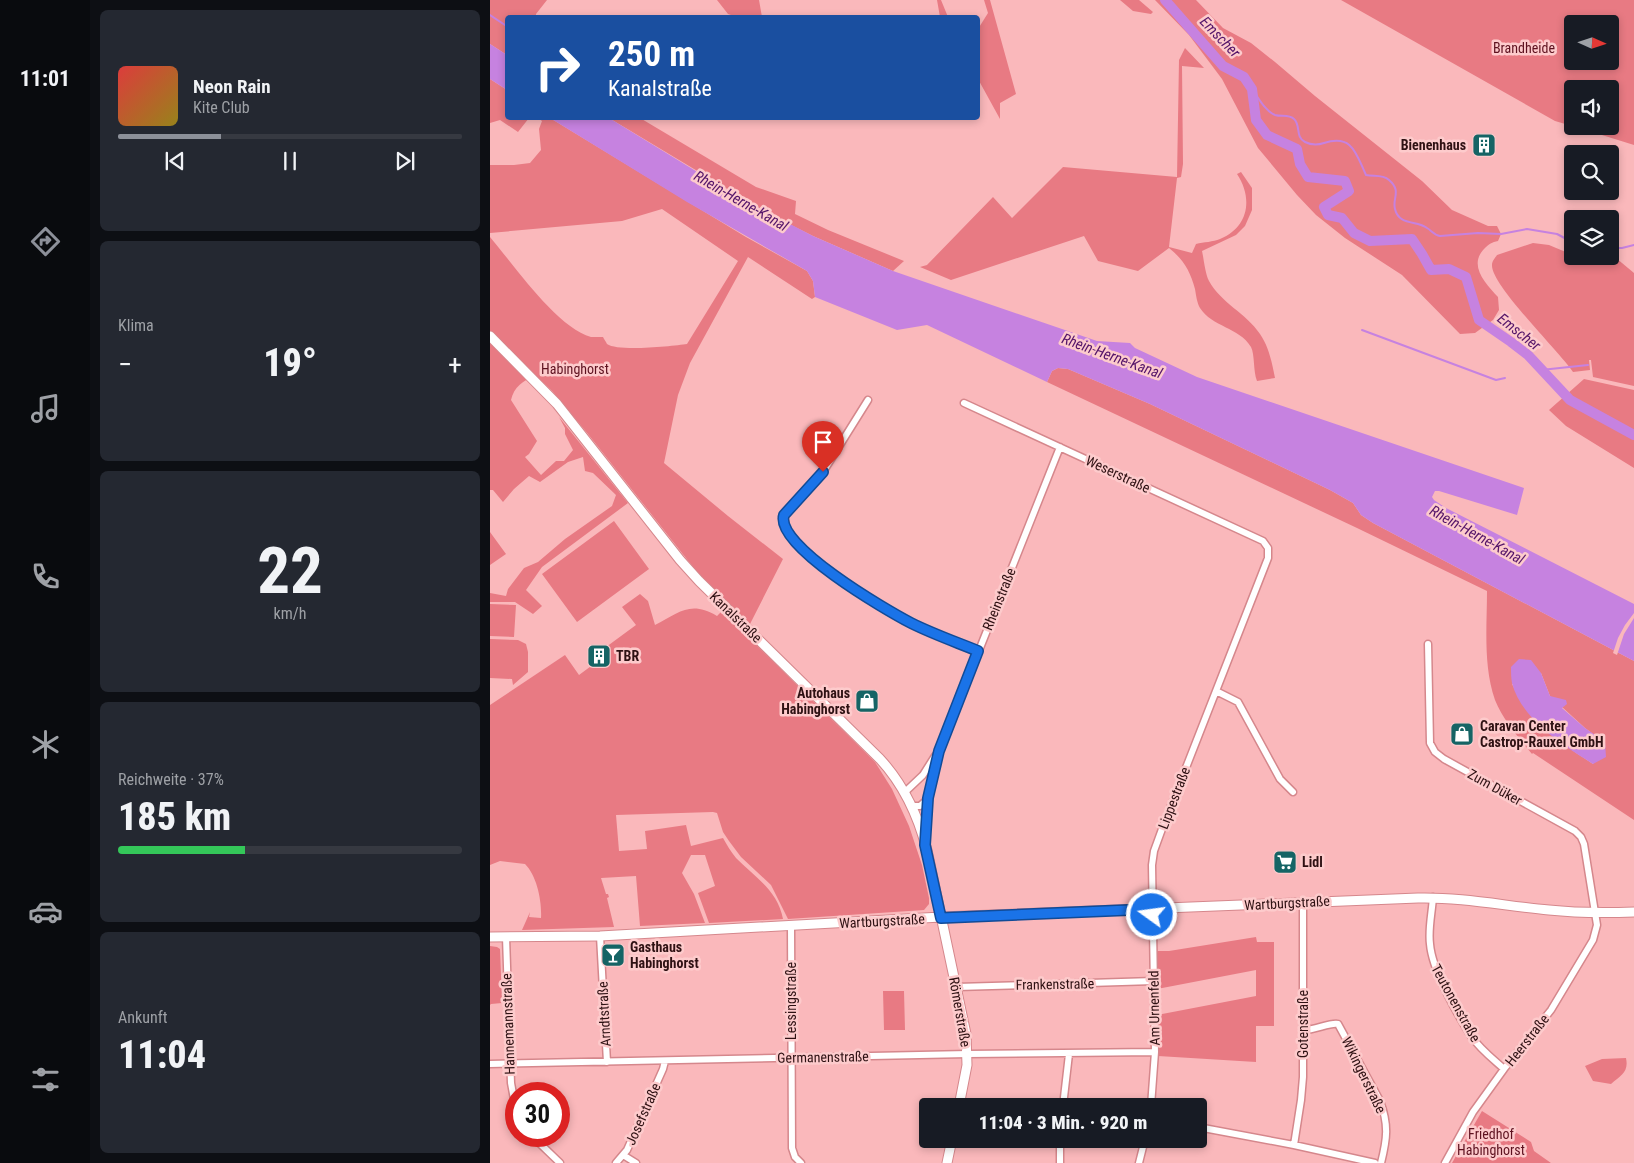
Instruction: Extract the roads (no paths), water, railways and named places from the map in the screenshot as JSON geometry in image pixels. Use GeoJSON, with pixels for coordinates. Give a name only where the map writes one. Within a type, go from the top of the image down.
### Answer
{"type":"FeatureCollection","features":[{"type":"Feature","properties":{"kind":"main road","name":"Kanalstraße"},"geometry":{"type":"LineString","coordinates":[[490,336],[557,404],[693,574],[880,759],[905,792],[912,806],[925,845],[941,918]]}},
{"type":"Feature","properties":{"kind":"main road","name":"Wartburgstraße"},"geometry":{"type":"LineString","coordinates":[[490,937],[600,936],[941,918],[1433,898],[1459,899],[1549,910],[1596,913],[1634,912]]}},
{"type":"Feature","properties":{"kind":"main road","name":"Römerstraße"},"geometry":{"type":"LineString","coordinates":[[941,918],[966,1034],[967,1070],[961,1098]]}},
{"type":"Feature","properties":{"kind":"main road"},"geometry":{"type":"LineString","coordinates":[[947,1163],[950,1148]]}},
{"type":"Feature","properties":{"kind":"street"},"geometry":{"type":"LineString","coordinates":[[868,400],[823,472],[784,515],[782,521],[784,528],[798,547],[842,581],[905,619],[978,651]]}},
{"type":"Feature","properties":{"kind":"street","name":"Weserstraße"},"geometry":{"type":"LineString","coordinates":[[964,403],[1263,541],[1268,548]]}},
{"type":"Feature","properties":{"kind":"street","name":"Rheinstraße"},"geometry":{"type":"LineString","coordinates":[[925,845],[928,798],[939,751],[1060,447]]}},
{"type":"Feature","properties":{"kind":"street","name":"Lippestraße"},"geometry":{"type":"LineString","coordinates":[[1153,909],[1152,865],[1154,850],[1268,558],[1268,548]]}},
{"type":"Feature","properties":{"kind":"street","name":"Zum Düker"},"geometry":{"type":"LineString","coordinates":[[1428,644],[1430,743],[1435,752],[1444,759],[1575,831],[1581,837],[1584,844],[1596,913]]}},
{"type":"Feature","properties":{"kind":"street"},"geometry":{"type":"LineString","coordinates":[[1216,691],[1238,702],[1280,779],[1293,792]]}},
{"type":"Feature","properties":{"kind":"street","name":"Rheinstraße"},"geometry":{"type":"LineString","coordinates":[[905,792],[923,775],[939,751]]}},
{"type":"Feature","properties":{"kind":"street"},"geometry":{"type":"LineString","coordinates":[[912,806],[920,806],[928,798]]}},
{"type":"Feature","properties":{"kind":"street","name":"Teutonenstraße"},"geometry":{"type":"LineString","coordinates":[[1433,898],[1430,942],[1432,958],[1437,973],[1472,1036],[1483,1050],[1504,1069]]}},
{"type":"Feature","properties":{"kind":"street","name":"Gotenstraße"},"geometry":{"type":"LineString","coordinates":[[1294,1145],[1301,1100],[1304,1030],[1303,902]]}},
{"type":"Feature","properties":{"kind":"street","name":"Am Urnenfeld"},"geometry":{"type":"LineString","coordinates":[[1152,1098],[1155,1052],[1153,909]]}},
{"type":"Feature","properties":{"kind":"street","name":"Heerstraße"},"geometry":{"type":"LineString","coordinates":[[1444,1163],[1473,1112],[1551,1010],[1593,940],[1597,925],[1596,913]]}},
{"type":"Feature","properties":{"kind":"street","name":"Lessingstraße"},"geometry":{"type":"LineString","coordinates":[[791,926],[792,1148],[795,1157],[801,1163]]}},
{"type":"Feature","properties":{"kind":"street","name":"Arndtstraße"},"geometry":{"type":"LineString","coordinates":[[600,936],[607,1062]]}},
{"type":"Feature","properties":{"kind":"street","name":"Hannemannstraße"},"geometry":{"type":"LineString","coordinates":[[506,937],[511,1082]]}},
{"type":"Feature","properties":{"kind":"street","name":"Frankenstraße"},"geometry":{"type":"LineString","coordinates":[[957,987],[1154,981]]}},
{"type":"Feature","properties":{"kind":"street","name":"Wikingerstraße"},"geometry":{"type":"LineString","coordinates":[[1304,1030],[1320,1028],[1333,1023],[1338,1024],[1380,1101],[1385,1114],[1387,1126],[1386,1143],[1381,1163]]}},
{"type":"Feature","properties":{"kind":"street","name":"Germanenstraße"},"geometry":{"type":"LineString","coordinates":[[490,1064],[1155,1052]]}},
{"type":"Feature","properties":{"kind":"street"},"geometry":{"type":"LineString","coordinates":[[1064,1098],[1069,1054]]}},
{"type":"Feature","properties":{"kind":"street","name":"Josefstraße"},"geometry":{"type":"LineString","coordinates":[[616,1163],[627,1150],[664,1069],[665,1061]]}},
{"type":"Feature","properties":{"kind":"street"},"geometry":{"type":"LineString","coordinates":[[1207,1129],[1375,1163]]}},
{"type":"Feature","properties":{"kind":"street"},"geometry":{"type":"LineString","coordinates":[[543,1147],[560,1163]]}},
{"type":"Feature","properties":{"kind":"street"},"geometry":{"type":"LineString","coordinates":[[1060,1148],[1060,1163]]}},
{"type":"Feature","properties":{"kind":"street"},"geometry":{"type":"LineString","coordinates":[[1139,1163],[1143,1148]]}},
{"type":"Feature","properties":{"kind":"street"},"geometry":{"type":"LineString","coordinates":[[623,1156],[636,1163]]}},
{"type":"Feature","properties":{"kind":"water"},"geometry":{"type":"Polygon","coordinates":[[[490,44],[505,54],[505,89],[490,79],[490,44]]]}},
{"type":"Feature","properties":{"kind":"water","name":"Rhein-Herne-Kanal"},"geometry":{"type":"Polygon","coordinates":[[[553,120],[612,120],[740,198],[813,236],[893,271],[1097,341],[1130,343],[1135,348],[1197,377],[1524,488],[1517,515],[1439,491],[1435,491],[1432,497],[1446,508],[1634,604],[1634,661],[1373,523],[1361,515],[1353,503],[1330,490],[1150,404],[1068,369],[1058,368],[1052,371],[1047,382],[927,325],[897,330],[815,297],[813,281],[807,271],[687,202],[553,120]]]}},
{"type":"Feature","properties":{"kind":"water"},"geometry":{"type":"Polygon","coordinates":[[[1519,659],[1531,660],[1541,673],[1550,696],[1566,700],[1567,704],[1562,708],[1605,742],[1606,757],[1593,764],[1569,749],[1534,720],[1524,708],[1512,683],[1511,667],[1519,659]]]}},
{"type":"Feature","properties":{"kind":"waterway","name":"Emscher"},"geometry":{"type":"LineString","coordinates":[[1165,0],[1223,66],[1244,77],[1252,89],[1256,120],[1267,135],[1297,149],[1300,164],[1308,177],[1345,181],[1349,191],[1324,207],[1328,215],[1342,218],[1354,233],[1370,241],[1412,239],[1431,270],[1449,269],[1466,277],[1479,320],[1528,355],[1570,400],[1634,435]]}},
{"type":"Feature","properties":{"kind":"waterway"},"geometry":{"type":"LineString","coordinates":[[490,15],[505,25]]}},
{"type":"Feature","properties":{"kind":"waterway"},"geometry":{"type":"LineString","coordinates":[[1252,89],[1271,113],[1294,119],[1300,137],[1305,142],[1317,144],[1341,141],[1352,148],[1366,175],[1383,177],[1393,184],[1396,191],[1395,209],[1400,218],[1404,220],[1423,226],[1440,236],[1478,233],[1501,234],[1527,229],[1557,234],[1564,238]]}},
{"type":"Feature","properties":{"kind":"waterway"},"geometry":{"type":"LineString","coordinates":[[1619,248],[1634,245]]}},
{"type":"Feature","properties":{"kind":"waterway"},"geometry":{"type":"LineString","coordinates":[[1362,330],[1496,380],[1505,378]]}},
{"type":"Feature","properties":{"kind":"waterway"},"geometry":{"type":"LineString","coordinates":[[1541,370],[1588,365]]}},
{"type":"Feature","properties":{"kind":"place","name":"Bienenhaus"},"geometry":{"type":"Point","coordinates":[1484,145]}},
{"type":"Feature","properties":{"kind":"place","name":"TBR"},"geometry":{"type":"Point","coordinates":[599,656]}},
{"type":"Feature","properties":{"kind":"place","name":"Autohaus Habinghorst"},"geometry":{"type":"Point","coordinates":[867,701]}},
{"type":"Feature","properties":{"kind":"place","name":"Caravan Center Castrop-Rauxel GmbH"},"geometry":{"type":"Point","coordinates":[1462,734]}},
{"type":"Feature","properties":{"kind":"place","name":"Lidl"},"geometry":{"type":"Point","coordinates":[1285,862]}},
{"type":"Feature","properties":{"kind":"place","name":"Gasthaus Habinghorst"},"geometry":{"type":"Point","coordinates":[613,955]}},
{"type":"Feature","properties":{"kind":"park label","name":"Brandheide"},"geometry":{"type":"Point","coordinates":[1524,48]}},
{"type":"Feature","properties":{"kind":"park label","name":"Habinghorst"},"geometry":{"type":"Point","coordinates":[575,369]}},
{"type":"Feature","properties":{"kind":"park label","name":"Friedhof Habinghorst"},"geometry":{"type":"Point","coordinates":[1491,1142]}}]}
